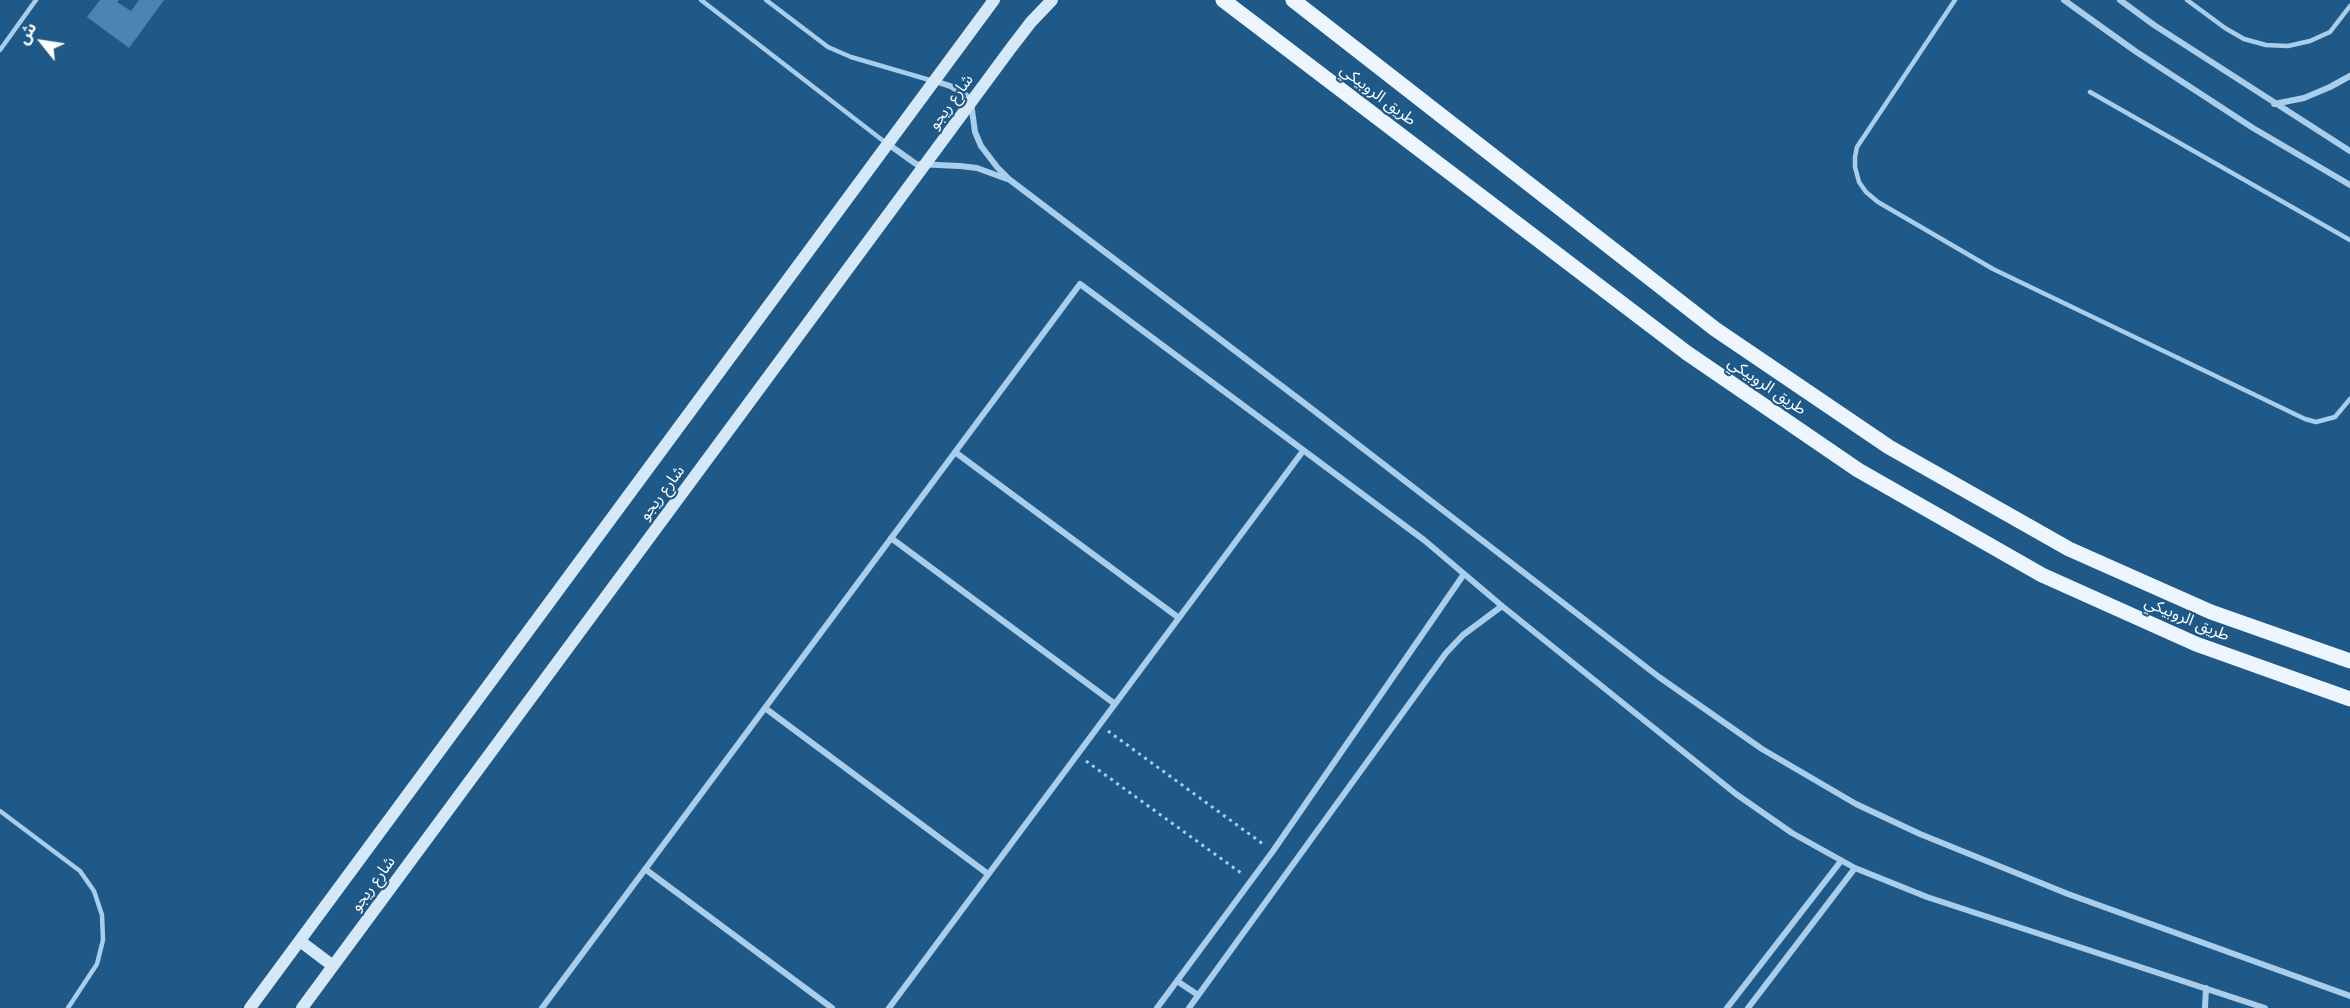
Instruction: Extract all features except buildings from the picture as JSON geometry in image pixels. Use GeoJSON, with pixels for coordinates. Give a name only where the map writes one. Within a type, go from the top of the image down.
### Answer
{"type":"FeatureCollection","features":[{"type":"Feature","properties":{"kind":"main road","name":"شارع ريجو"},"geometry":{"type":"LineString","coordinates":[[250,1008],[886,143],[994,0]]}},
{"type":"Feature","properties":{"kind":"main road","name":"شارع ريجو"},"geometry":{"type":"LineString","coordinates":[[302,1008],[1031,22],[1052,0]]}},
{"type":"Feature","properties":{"kind":"main road","name":"طريق الروبيكي"},"geometry":{"type":"LineString","coordinates":[[1223,0],[1687,353],[1858,470],[2042,575],[2196,644],[2350,699]]}},
{"type":"Feature","properties":{"kind":"main road","name":"طريق الروبيكي"},"geometry":{"type":"LineString","coordinates":[[1293,0],[1715,329],[1889,447],[2069,549],[2211,612],[2350,661]]}},
{"type":"Feature","properties":{"kind":"main road"},"geometry":{"type":"LineString","coordinates":[[300,941],[333,966]]}},
{"type":"Feature","properties":{"kind":"street"},"geometry":{"type":"LineString","coordinates":[[2064,0],[2154,64],[2253,128],[2350,185]]}},
{"type":"Feature","properties":{"kind":"street"},"geometry":{"type":"LineString","coordinates":[[2120,0],[2274,104],[2350,151]]}},
{"type":"Feature","properties":{"kind":"street"},"geometry":{"type":"LineString","coordinates":[[2274,104],[2304,98],[2350,76]]}},
{"type":"Feature","properties":{"kind":"street"},"geometry":{"type":"LineString","coordinates":[[933,81],[959,90],[971,103],[975,132],[981,146],[1010,180],[1677,690],[1785,763],[1856,804],[1920,834],[2068,894],[2350,996]]}},
{"type":"Feature","properties":{"kind":"street"},"geometry":{"type":"LineString","coordinates":[[886,143],[909,161],[925,166],[960,166],[986,171],[1010,180]]}},
{"type":"Feature","properties":{"kind":"street"},"geometry":{"type":"LineString","coordinates":[[542,1008],[1080,284],[1424,540],[1502,606],[1736,794],[1792,833],[1841,861],[1927,897],[2265,1008]]}},
{"type":"Feature","properties":{"kind":"street"},"geometry":{"type":"LineString","coordinates":[[889,1008],[1303,451]]}},
{"type":"Feature","properties":{"kind":"street"},"geometry":{"type":"LineString","coordinates":[[955,452],[1179,618]]}},
{"type":"Feature","properties":{"kind":"street"},"geometry":{"type":"LineString","coordinates":[[891,538],[1115,704]]}},
{"type":"Feature","properties":{"kind":"street"},"geometry":{"type":"LineString","coordinates":[[1157,1008],[1273,851],[1464,574]]}},
{"type":"Feature","properties":{"kind":"street"},"geometry":{"type":"LineString","coordinates":[[1189,1008],[1446,653],[1463,635],[1502,606]]}},
{"type":"Feature","properties":{"kind":"street"},"geometry":{"type":"LineString","coordinates":[[765,708],[988,874]]}},
{"type":"Feature","properties":{"kind":"street"},"geometry":{"type":"LineString","coordinates":[[1727,1008],[1841,861]]}},
{"type":"Feature","properties":{"kind":"street"},"geometry":{"type":"LineString","coordinates":[[1748,1008],[1856,868]]}},
{"type":"Feature","properties":{"kind":"street"},"geometry":{"type":"LineString","coordinates":[[645,869],[832,1008]]}},
{"type":"Feature","properties":{"kind":"street"},"geometry":{"type":"LineString","coordinates":[[1177,981],[1198,995]]}},
{"type":"Feature","properties":{"kind":"street"},"geometry":{"type":"LineString","coordinates":[[2205,1008],[2206,988]]}},
{"type":"Feature","properties":{"kind":"lane"},"geometry":{"type":"LineString","coordinates":[[0,50],[36,0]]}},
{"type":"Feature","properties":{"kind":"lane"},"geometry":{"type":"LineString","coordinates":[[701,0],[886,143]]}},
{"type":"Feature","properties":{"kind":"lane"},"geometry":{"type":"LineString","coordinates":[[766,0],[828,47],[851,57],[933,81]]}},
{"type":"Feature","properties":{"kind":"lane"},"geometry":{"type":"LineString","coordinates":[[1954,0],[1857,147],[1854,157],[1855,167],[1859,182],[1866,192],[1878,202],[1993,269],[2305,419],[2316,422],[2335,417],[2350,399]]}},
{"type":"Feature","properties":{"kind":"lane"},"geometry":{"type":"LineString","coordinates":[[2187,0],[2244,39],[2266,45],[2288,46],[2310,41],[2330,32],[2350,6]]}},
{"type":"Feature","properties":{"kind":"lane"},"geometry":{"type":"LineString","coordinates":[[2090,92],[2350,240]]}},
{"type":"Feature","properties":{"kind":"lane"},"geometry":{"type":"LineString","coordinates":[[0,811],[80,871],[94,891],[102,915],[103,940],[97,964],[68,1008]]}},
{"type":"Feature","properties":{"kind":"path"},"geometry":{"type":"LineString","coordinates":[[1099,725],[1273,851]]}},
{"type":"Feature","properties":{"kind":"path"},"geometry":{"type":"LineString","coordinates":[[1077,755],[1252,880]]}}]}
